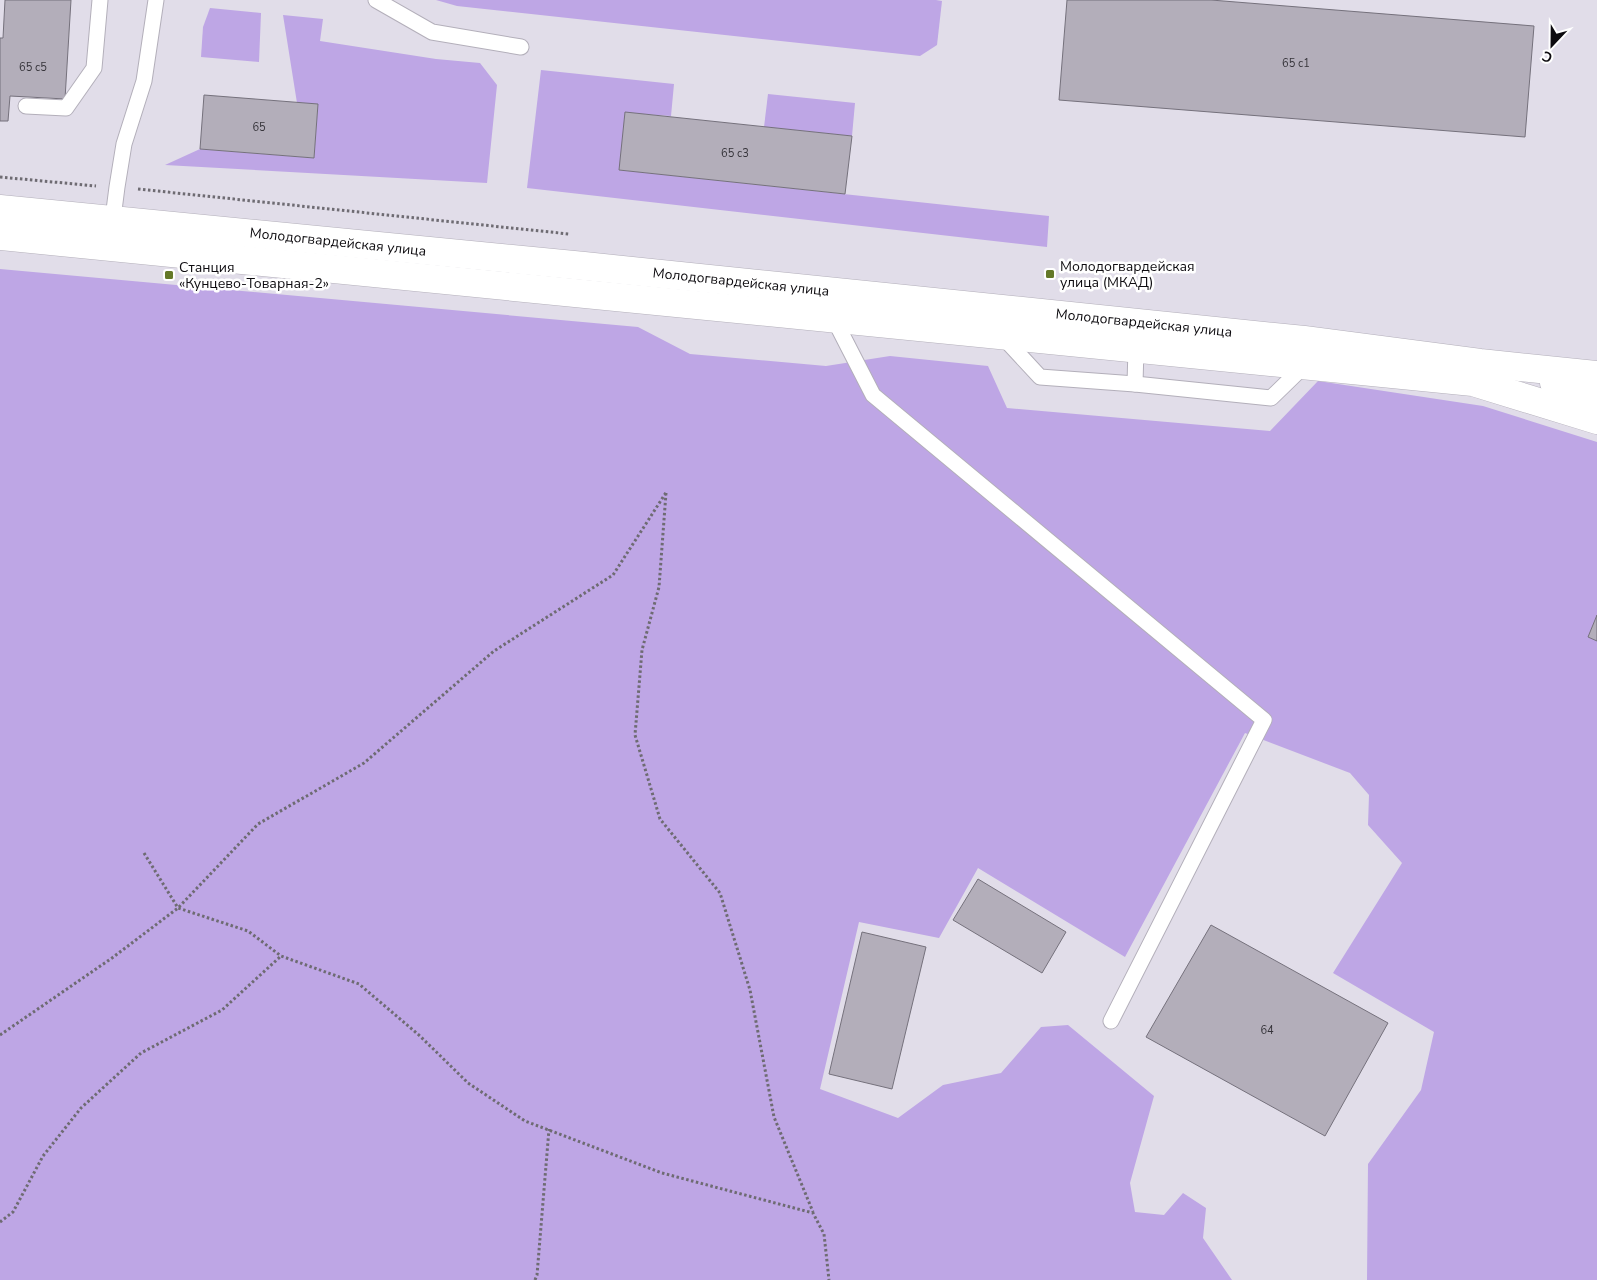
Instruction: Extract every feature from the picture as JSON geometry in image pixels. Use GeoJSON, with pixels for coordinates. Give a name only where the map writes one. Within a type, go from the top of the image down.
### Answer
{"type":"FeatureCollection","features":[{"type":"Feature","properties":{"kind":"main road","name":"Молодогвардейская улица"},"geometry":{"type":"LineString","coordinates":[[0,209],[584,266],[1477,373]]}},
{"type":"Feature","properties":{"kind":"main road","name":"Молодогвардейская улица"},"geometry":{"type":"LineString","coordinates":[[0,236],[1136,348],[1305,352]]}},
{"type":"Feature","properties":{"kind":"main road"},"geometry":{"type":"LineString","coordinates":[[1477,373],[1597,375]]}},
{"type":"Feature","properties":{"kind":"main road"},"geometry":{"type":"LineString","coordinates":[[1477,373],[1597,395]]}},
{"type":"Feature","properties":{"kind":"main road"},"geometry":{"type":"LineString","coordinates":[[1477,373],[1597,420]]}},
{"type":"Feature","properties":{"kind":"lane"},"geometry":{"type":"LineString","coordinates":[[26,106],[66,108],[94,68],[100,0]]}},
{"type":"Feature","properties":{"kind":"lane"},"geometry":{"type":"LineString","coordinates":[[111,247],[124,144],[144,81],[156,0]]}},
{"type":"Feature","properties":{"kind":"lane"},"geometry":{"type":"LineString","coordinates":[[376,0],[432,32],[521,47]]}},
{"type":"Feature","properties":{"kind":"lane"},"geometry":{"type":"LineString","coordinates":[[834,319],[873,395],[1264,720],[1111,1021]]}},
{"type":"Feature","properties":{"kind":"lane"},"geometry":{"type":"LineString","coordinates":[[1002,336],[1040,378],[1135,384],[1272,398],[1305,352]]}},
{"type":"Feature","properties":{"kind":"lane"},"geometry":{"type":"LineString","coordinates":[[1135,384],[1136,348]]}},
{"type":"Feature","properties":{"kind":"path"},"geometry":{"type":"LineString","coordinates":[[0,1035],[112,958],[178,908],[258,824],[364,763],[494,651],[614,575],[667,491],[659,588],[642,650],[635,735],[660,819],[720,893],[750,990],[774,1117],[813,1213],[824,1234],[829,1280]]}},
{"type":"Feature","properties":{"kind":"path"},"geometry":{"type":"LineString","coordinates":[[144,853],[178,908],[248,931],[281,956],[358,984],[420,1036],[468,1083],[525,1121],[662,1173],[813,1213]]}},
{"type":"Feature","properties":{"kind":"path"},"geometry":{"type":"LineString","coordinates":[[0,1222],[12,1212],[43,1156],[81,1108],[140,1053],[222,1010],[281,956]]}},
{"type":"Feature","properties":{"kind":"path"},"geometry":{"type":"LineString","coordinates":[[534,1280],[537,1275],[549,1129]]}},
{"type":"Feature","properties":{"kind":"shaded area"},"geometry":{"type":"Polygon","coordinates":[[[436,0],[942,1],[937,45],[920,56],[457,6],[436,0]]]}},
{"type":"Feature","properties":{"kind":"shaded area"},"geometry":{"type":"Polygon","coordinates":[[[210,8],[261,13],[259,62],[201,57],[203,27],[210,8]]]}},
{"type":"Feature","properties":{"kind":"shaded area"},"geometry":{"type":"Polygon","coordinates":[[[283,15],[323,19],[320,41],[436,59],[480,63],[497,85],[487,183],[165,165],[200,149],[314,158],[318,105],[297,103],[283,15]]]}},
{"type":"Feature","properties":{"kind":"shaded area"},"geometry":{"type":"Polygon","coordinates":[[[541,70],[674,84],[671,116],[625,113],[620,170],[1049,216],[1047,247],[527,188],[541,70]]]}},
{"type":"Feature","properties":{"kind":"shaded area"},"geometry":{"type":"Polygon","coordinates":[[[768,94],[855,103],[852,136],[764,127],[768,94]]]}},
{"type":"Feature","properties":{"kind":"shaded area"},"geometry":{"type":"Polygon","coordinates":[[[0,269],[638,327],[690,354],[826,366],[890,356],[988,366],[1007,408],[1270,431],[1318,381],[1483,406],[1597,442],[1597,1280],[1367,1280],[1368,1164],[1421,1090],[1434,1032],[1333,973],[1402,863],[1368,825],[1369,795],[1350,773],[1245,733],[1125,957],[978,868],[939,938],[859,922],[820,1089],[898,1118],[943,1085],[1001,1073],[1041,1027],[1068,1025],[1154,1096],[1130,1183],[1135,1212],[1164,1215],[1183,1193],[1206,1208],[1203,1238],[1232,1280],[0,1280],[0,269]]]}},
{"type":"Feature","properties":{"kind":"building"},"geometry":{"type":"Polygon","coordinates":[[[5,0],[71,0],[65,99],[10,96],[8,121],[0,121],[0,38],[3,38],[5,0]]]}},
{"type":"Feature","properties":{"kind":"building"},"geometry":{"type":"Polygon","coordinates":[[[1067,0],[1211,0],[1534,26],[1525,137],[1059,100],[1067,0]]]}},
{"type":"Feature","properties":{"kind":"building"},"geometry":{"type":"Polygon","coordinates":[[[204,95],[318,104],[314,158],[200,149],[204,95]]]}},
{"type":"Feature","properties":{"kind":"building"},"geometry":{"type":"Polygon","coordinates":[[[625,112],[852,136],[845,194],[619,170],[625,112]]]}},
{"type":"Feature","properties":{"kind":"building"},"geometry":{"type":"Polygon","coordinates":[[[1597,615],[1597,641],[1588,637],[1597,615]]]}},
{"type":"Feature","properties":{"kind":"building"},"geometry":{"type":"Polygon","coordinates":[[[978,879],[1066,932],[1042,973],[953,920],[978,879]]]}},
{"type":"Feature","properties":{"kind":"building"},"geometry":{"type":"Polygon","coordinates":[[[1211,925],[1388,1023],[1325,1136],[1146,1037],[1211,925]]]}},
{"type":"Feature","properties":{"kind":"building"},"geometry":{"type":"Polygon","coordinates":[[[862,932],[926,947],[892,1089],[829,1074],[862,932]]]}},
{"type":"Feature","properties":{"kind":"place","name":"Молодогвардейская улица (МКАД)"},"geometry":{"type":"Point","coordinates":[1050,274]}},
{"type":"Feature","properties":{"kind":"place","name":"Станция «Кунцево-Товарная-2»"},"geometry":{"type":"Point","coordinates":[169,275]}}]}
